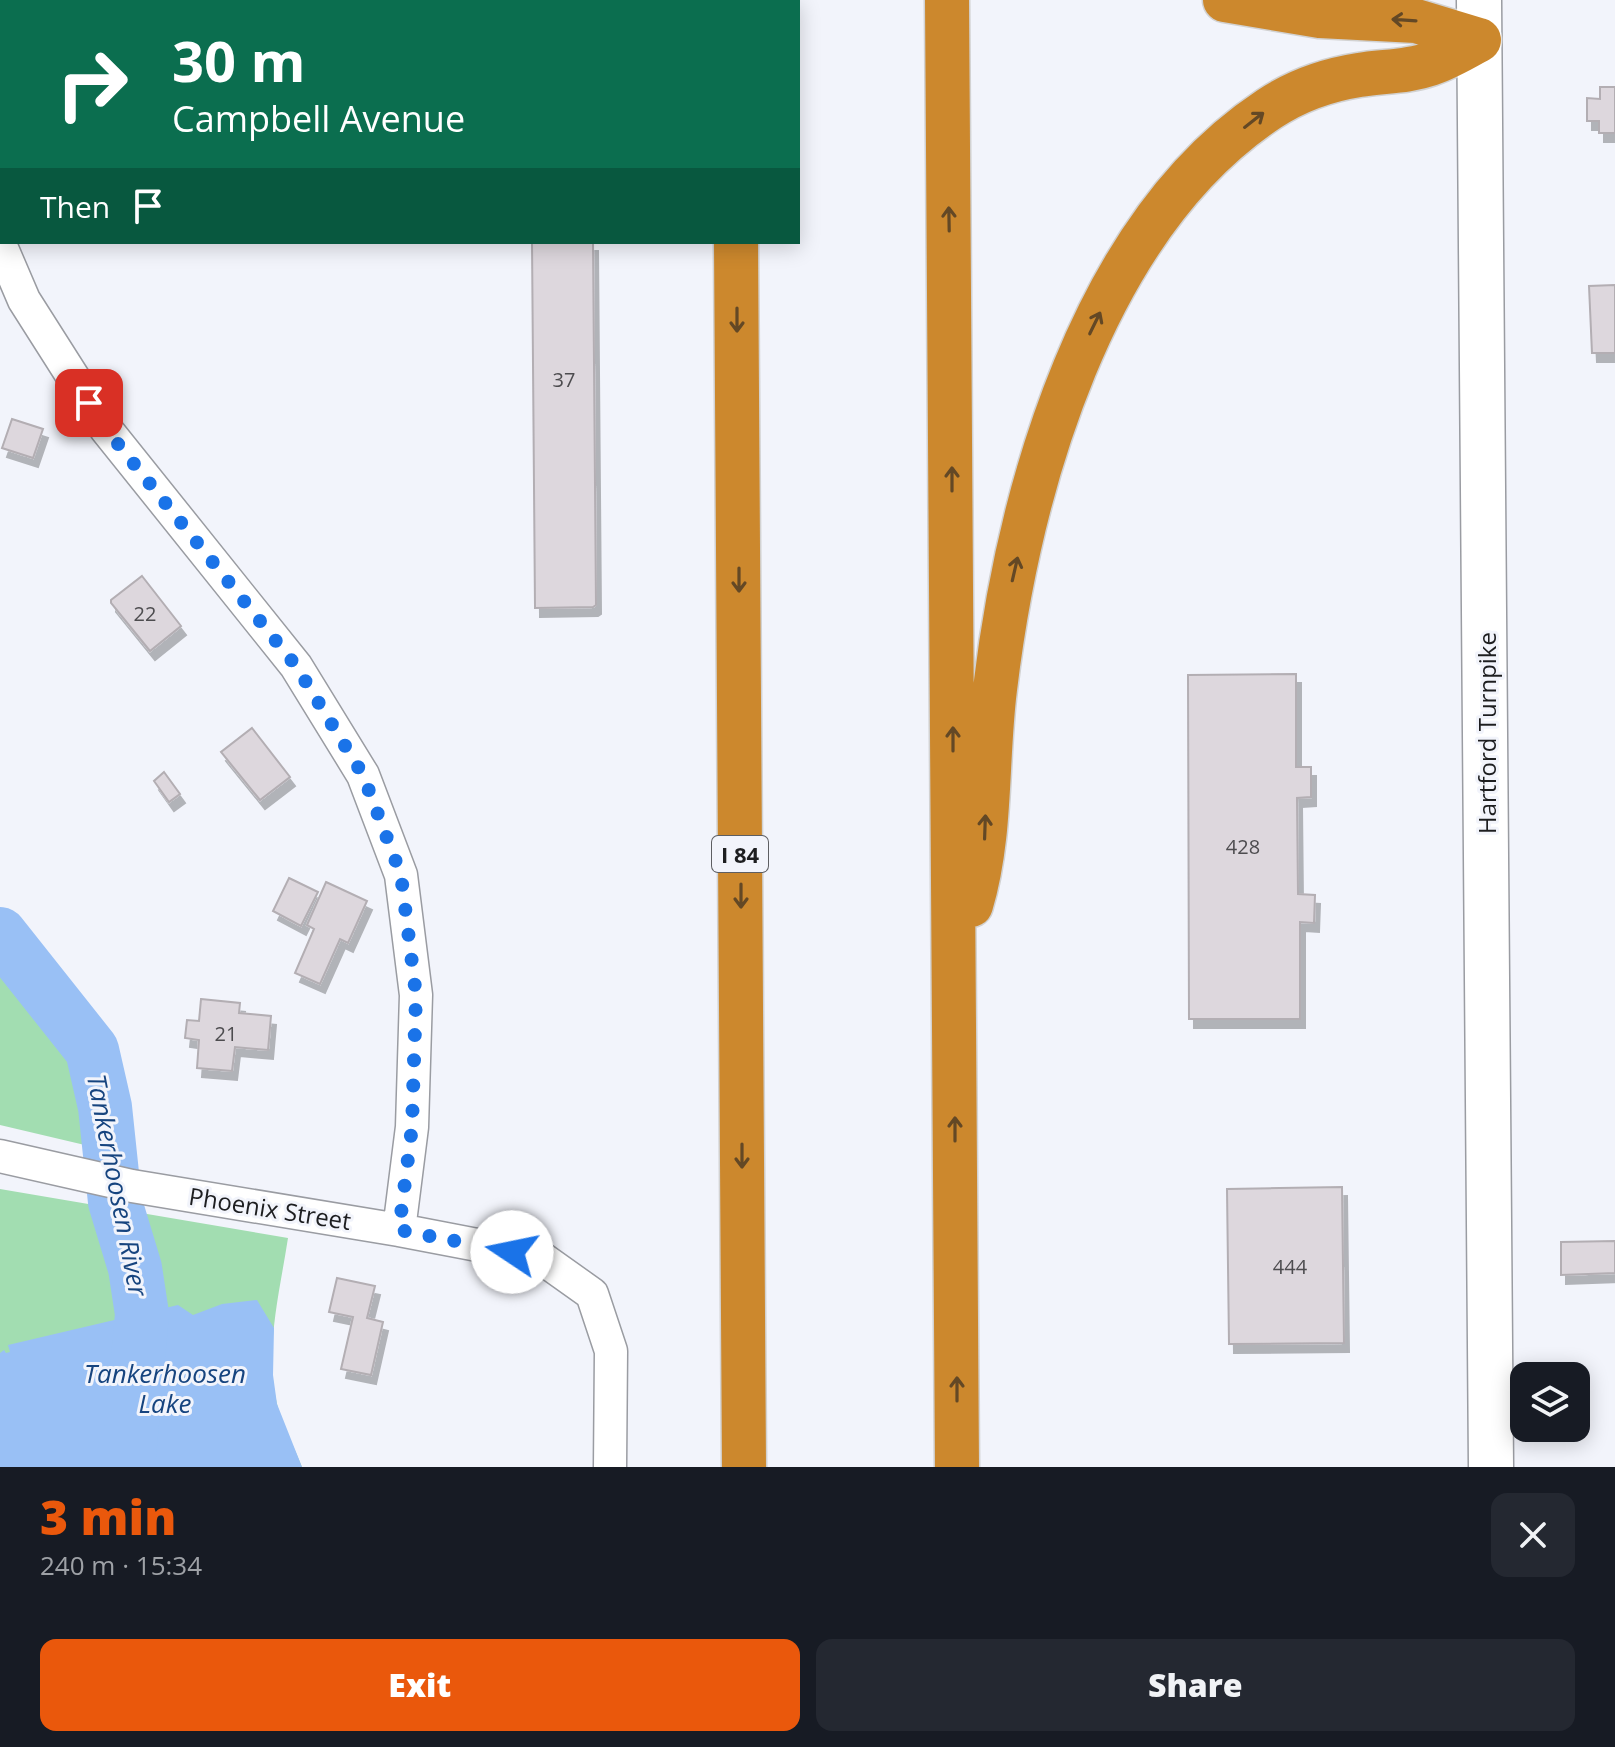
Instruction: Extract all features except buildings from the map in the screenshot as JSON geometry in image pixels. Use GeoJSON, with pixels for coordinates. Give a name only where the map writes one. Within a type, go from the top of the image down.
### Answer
{"type":"FeatureCollection","features":[{"type":"Feature","properties":{"kind":"highway"},"geometry":{"type":"LineString","coordinates":[[947,0],[957,1467]]}},
{"type":"Feature","properties":{"kind":"highway"},"geometry":{"type":"LineString","coordinates":[[1225,0],[1320,16],[1416,21],[1479,20]]}},
{"type":"Feature","properties":{"kind":"highway"},"geometry":{"type":"LineString","coordinates":[[954,957],[979,878],[984,851],[990,725],[1000,646],[1018,556],[1036,483],[1063,399],[1116,283],[1155,221],[1185,183],[1270,108],[1299,92],[1329,81],[1430,64],[1479,20]]}},
{"type":"Feature","properties":{"kind":"highway","name":"I 84"},"geometry":{"type":"LineString","coordinates":[[736,244],[744,1467]]}},
{"type":"Feature","properties":{"kind":"main road","name":"Hartford Turnpike"},"geometry":{"type":"LineString","coordinates":[[1479,20],[1491,1467]]}},
{"type":"Feature","properties":{"kind":"street"},"geometry":{"type":"LineString","coordinates":[[0,244],[24,300],[106,429],[296,666],[363,775],[401,875],[416,995],[412,1127],[399,1230]]}},
{"type":"Feature","properties":{"kind":"street","name":"Phoenix Street"},"geometry":{"type":"LineString","coordinates":[[0,1156],[132,1186],[399,1230],[540,1257],[592,1294],[611,1351],[610,1467]]}},
{"type":"Feature","properties":{"kind":"green space"},"geometry":{"type":"Polygon","coordinates":[[[0,933],[73,1026],[102,1094],[106,1150],[0,1125],[0,933]]]}},
{"type":"Feature","properties":{"kind":"green space"},"geometry":{"type":"Polygon","coordinates":[[[0,1189],[288,1238],[275,1321],[273,1384],[279,1412],[302,1467],[0,1467],[0,1189]]]}},
{"type":"Feature","properties":{"kind":"water","name":"Tankerhoosen Lake"},"geometry":{"type":"Polygon","coordinates":[[[257,1300],[274,1328],[273,1375],[277,1404],[302,1467],[0,1467],[0,1353],[4,1350],[10,1352],[8,1345],[178,1305],[193,1315],[222,1304],[257,1300]]]}},
{"type":"Feature","properties":{"kind":"waterway","name":"Tankerhoosen River"},"geometry":{"type":"LineString","coordinates":[[0,934],[92,1050],[105,1107],[115,1202],[135,1268],[142,1314],[128,1467]]}},
{"type":"Feature","properties":{"kind":"route"},"geometry":{"type":"LineString","coordinates":[[89,403],[106,429],[296,666],[363,775],[401,875],[416,995],[412,1127],[399,1230],[512,1252]]}}]}
